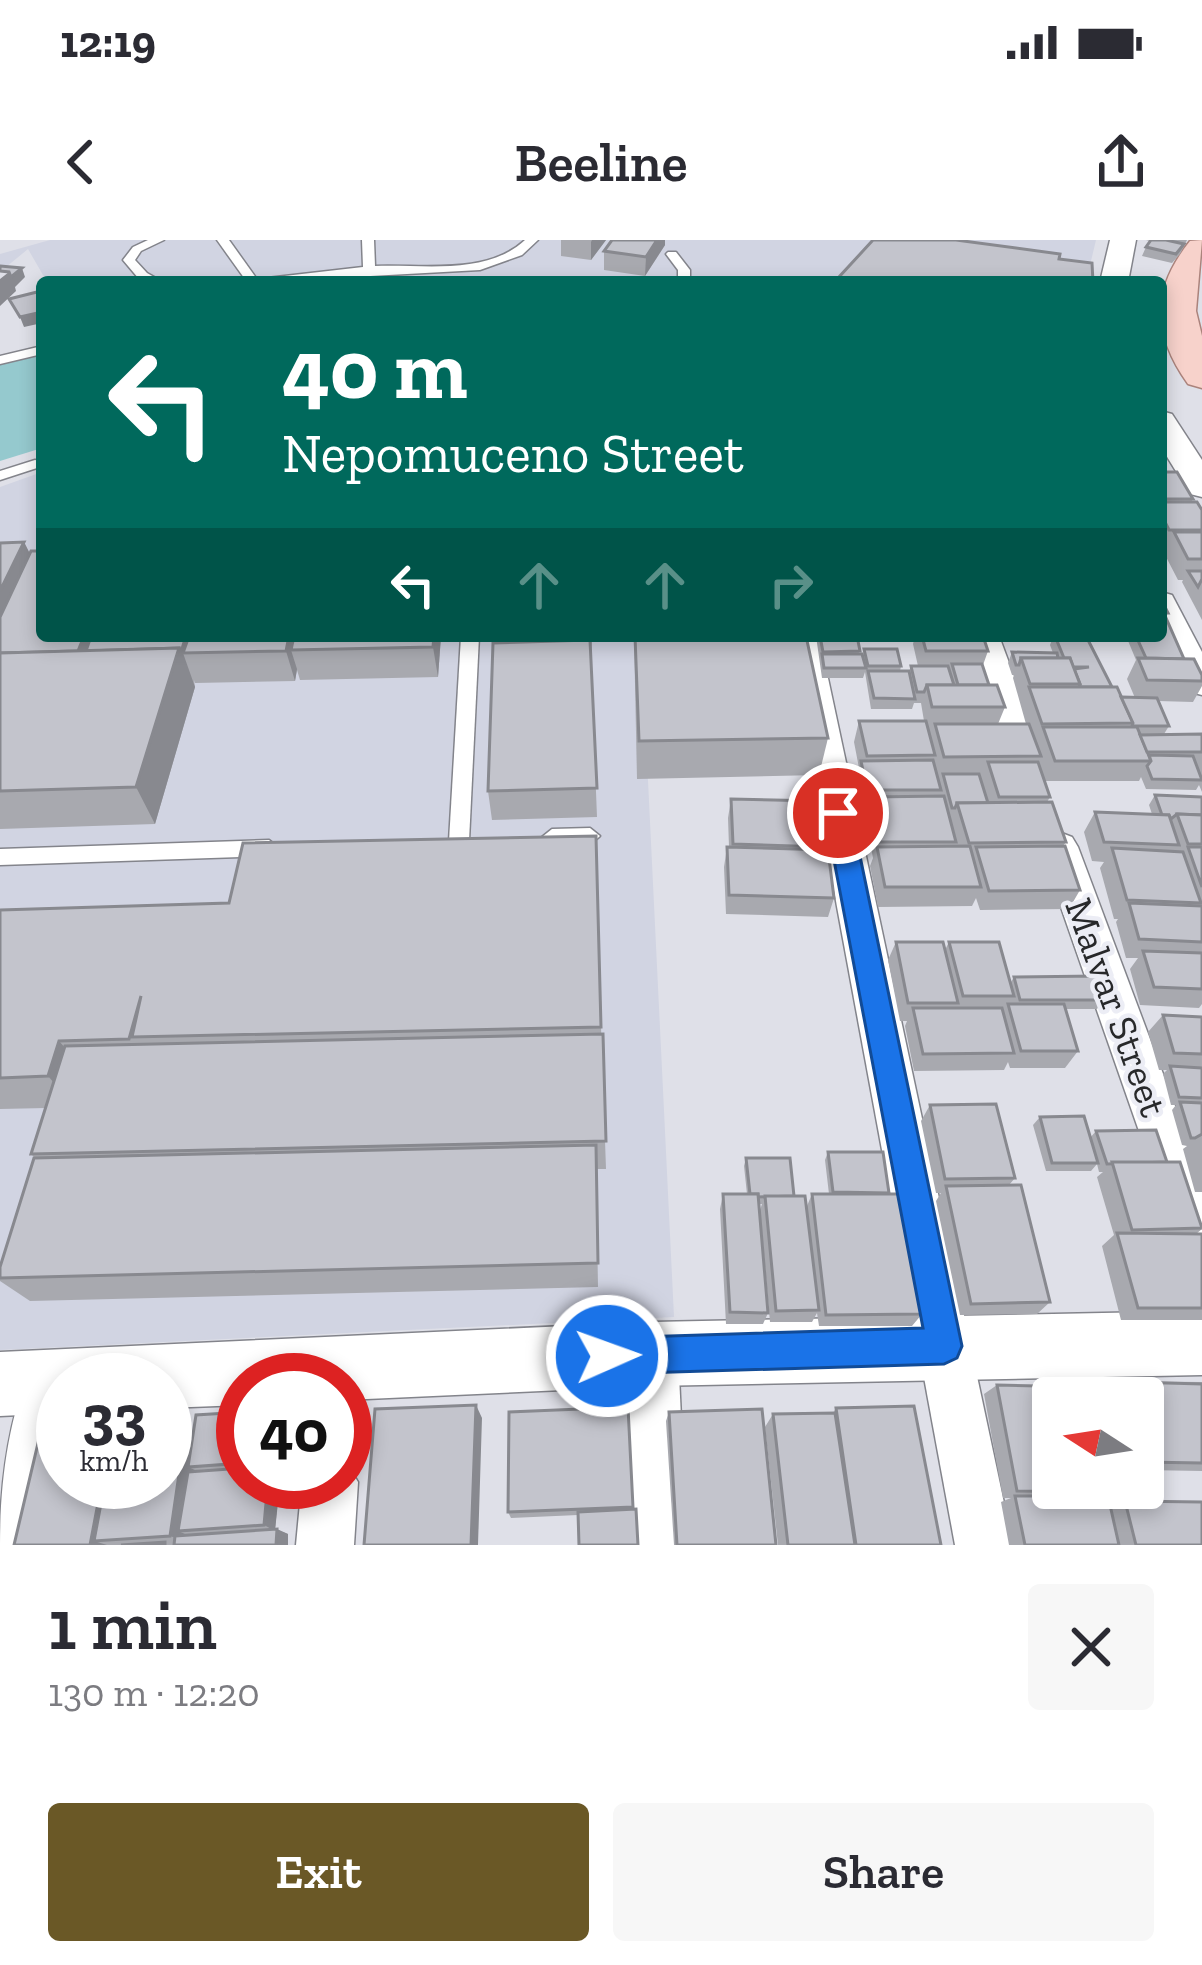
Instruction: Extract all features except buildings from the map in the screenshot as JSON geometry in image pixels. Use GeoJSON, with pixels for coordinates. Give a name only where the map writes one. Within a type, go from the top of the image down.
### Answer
{"type":"FeatureCollection","features":[{"type":"Feature","properties":{"kind":"main road"},"geometry":{"type":"LineString","coordinates":[[1202,248],[1182,276],[1176,314],[1183,342],[1202,376]]}},
{"type":"Feature","properties":{"kind":"street"},"geometry":{"type":"LineString","coordinates":[[1115,276],[1123,240]]}},
{"type":"Feature","properties":{"kind":"street"},"geometry":{"type":"LineString","coordinates":[[1167,431],[1195,475]]}},
{"type":"Feature","properties":{"kind":"street"},"geometry":{"type":"LineString","coordinates":[[1167,614],[1202,684]]}},
{"type":"Feature","properties":{"kind":"street"},"geometry":{"type":"LineString","coordinates":[[804,642],[984,1545]]}},
{"type":"Feature","properties":{"kind":"street","name":"Malvar Street"},"geometry":{"type":"LineString","coordinates":[[985,642],[1202,1243]]}},
{"type":"Feature","properties":{"kind":"street"},"geometry":{"type":"LineString","coordinates":[[372,1372],[652,1354],[1202,1343]]}},
{"type":"Feature","properties":{"kind":"street"},"geometry":{"type":"LineString","coordinates":[[652,1354],[658,1545]]}},
{"type":"Feature","properties":{"kind":"street"},"geometry":{"type":"LineString","coordinates":[[12,1545],[36,1433]]}},
{"type":"Feature","properties":{"kind":"street"},"geometry":{"type":"LineString","coordinates":[[325,1545],[328,1509]]}},
{"type":"Feature","properties":{"kind":"lane"},"geometry":{"type":"LineString","coordinates":[[143,276],[129,260],[137,249],[158,240]]}},
{"type":"Feature","properties":{"kind":"lane"},"geometry":{"type":"LineString","coordinates":[[223,240],[249,276]]}},
{"type":"Feature","properties":{"kind":"lane"},"geometry":{"type":"LineString","coordinates":[[368,240],[369,270]]}},
{"type":"Feature","properties":{"kind":"lane"},"geometry":{"type":"LineString","coordinates":[[318,276],[494,264],[523,252],[532,240]]}},
{"type":"Feature","properties":{"kind":"lane"},"geometry":{"type":"LineString","coordinates":[[672,254],[684,276]]}},
{"type":"Feature","properties":{"kind":"lane"},"geometry":{"type":"LineString","coordinates":[[0,360],[36,351]]}},
{"type":"Feature","properties":{"kind":"lane"},"geometry":{"type":"LineString","coordinates":[[0,476],[35,464]]}},
{"type":"Feature","properties":{"kind":"lane"},"geometry":{"type":"LineString","coordinates":[[436,842],[470,840],[470,642]]}},
{"type":"Feature","properties":{"kind":"lane"},"geometry":{"type":"LineString","coordinates":[[524,838],[590,836]]}},
{"type":"Feature","properties":{"kind":"lane"},"geometry":{"type":"LineString","coordinates":[[0,857],[298,847]]}},
{"type":"Feature","properties":{"kind":"shaded area"},"geometry":{"type":"Polygon","coordinates":[[[50,240],[1096,240],[1087,276],[44,276],[28,249],[0,272],[0,254],[50,240]]]}},
{"type":"Feature","properties":{"kind":"shaded area"},"geometry":{"type":"Polygon","coordinates":[[[36,474],[36,642],[641,642],[674,1317],[0,1350],[0,487],[36,474]]]}},
{"type":"Feature","properties":{"kind":"water"},"geometry":{"type":"Polygon","coordinates":[[[36,356],[36,450],[0,461],[0,365],[36,356]]]}},
{"type":"Feature","properties":{"kind":"route"},"geometry":{"type":"LineString","coordinates":[[607,1356],[944,1346],[838,813]]}}]}
